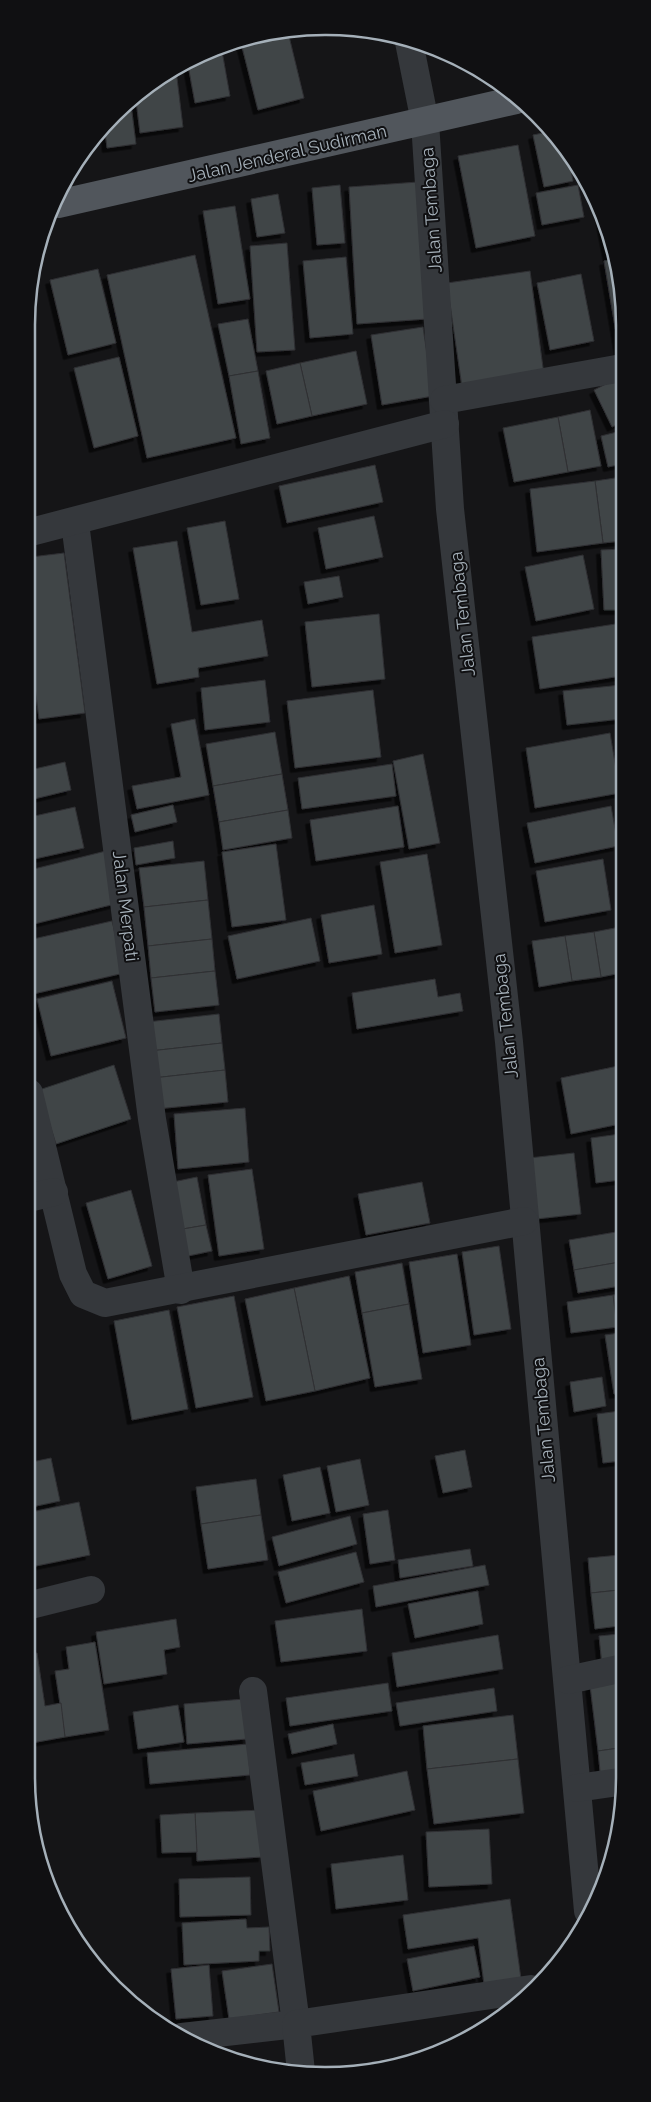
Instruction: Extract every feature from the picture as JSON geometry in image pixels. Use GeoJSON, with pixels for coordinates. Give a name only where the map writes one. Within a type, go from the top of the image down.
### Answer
{"type":"FeatureCollection","features":[{"type":"Feature","properties":{"kind":"main road","name":"Jalan Jenderal Sudirman"},"geometry":{"type":"LineString","coordinates":[[62,203],[510,101]]}},
{"type":"Feature","properties":{"kind":"street","name":"Jalan Tembaga"},"geometry":{"type":"LineString","coordinates":[[410,48],[425,122],[450,509],[509,1042],[587,1902]]}},
{"type":"Feature","properties":{"kind":"street"},"geometry":{"type":"LineString","coordinates":[[35,531],[75,523],[445,412],[616,369]]}},
{"type":"Feature","properties":{"kind":"street","name":"Jalan Merpati"},"geometry":{"type":"LineString","coordinates":[[75,523],[152,1119],[181,1290]]}},
{"type":"Feature","properties":{"kind":"street"},"geometry":{"type":"LineString","coordinates":[[35,1144],[41,1195],[73,1274],[84,1294],[105,1303],[181,1290],[524,1221]]}},
{"type":"Feature","properties":{"kind":"street"},"geometry":{"type":"LineString","coordinates":[[35,1604],[91,1590]]}},
{"type":"Feature","properties":{"kind":"street"},"geometry":{"type":"LineString","coordinates":[[568,1680],[616,1670]]}},
{"type":"Feature","properties":{"kind":"street"},"geometry":{"type":"LineString","coordinates":[[253,1692],[300,2066]]}},
{"type":"Feature","properties":{"kind":"street"},"geometry":{"type":"LineString","coordinates":[[578,1788],[616,1782]]}},
{"type":"Feature","properties":{"kind":"street"},"geometry":{"type":"LineString","coordinates":[[193,2035],[296,2024],[521,1991]]}},
{"type":"Feature","properties":{"kind":"building"},"geometry":{"type":"Polygon","coordinates":[[[289,37],[304,98],[258,110],[242,47],[289,37]]]}},
{"type":"Feature","properties":{"kind":"building"},"geometry":{"type":"Polygon","coordinates":[[[222,54],[230,96],[195,103],[189,69],[222,54]]]}},
{"type":"Feature","properties":{"kind":"building"},"geometry":{"type":"Polygon","coordinates":[[[177,76],[183,127],[140,133],[137,105],[177,76]]]}},
{"type":"Feature","properties":{"kind":"building"},"geometry":{"type":"Polygon","coordinates":[[[132,109],[136,144],[107,148],[106,136],[132,109]]]}},
{"type":"Feature","properties":{"kind":"building"},"geometry":{"type":"Polygon","coordinates":[[[544,134],[571,170],[573,181],[544,187],[533,135],[544,134]]]}},
{"type":"Feature","properties":{"kind":"building"},"geometry":{"type":"Polygon","coordinates":[[[518,145],[535,236],[476,248],[458,156],[518,145]]]}},
{"type":"Feature","properties":{"kind":"building"},"geometry":{"type":"Polygon","coordinates":[[[418,182],[427,319],[357,324],[349,187],[418,182]]]}},
{"type":"Feature","properties":{"kind":"building"},"geometry":{"type":"Polygon","coordinates":[[[340,185],[345,243],[317,245],[312,188],[340,185]]]}},
{"type":"Feature","properties":{"kind":"building"},"geometry":{"type":"Polygon","coordinates":[[[578,185],[584,217],[542,225],[536,193],[578,185]]]}},
{"type":"Feature","properties":{"kind":"building"},"geometry":{"type":"Polygon","coordinates":[[[278,194],[285,233],[257,237],[251,199],[278,194]]]}},
{"type":"Feature","properties":{"kind":"building"},"geometry":{"type":"Polygon","coordinates":[[[235,206],[250,299],[218,304],[203,211],[235,206]]]}},
{"type":"Feature","properties":{"kind":"building"},"geometry":{"type":"Polygon","coordinates":[[[287,243],[295,350],[257,352],[250,246],[287,243]]]}},
{"type":"Feature","properties":{"kind":"building"},"geometry":{"type":"Polygon","coordinates":[[[195,255],[236,438],[147,458],[107,275],[195,255]]]}},
{"type":"Feature","properties":{"kind":"building"},"geometry":{"type":"Polygon","coordinates":[[[346,257],[353,334],[310,338],[303,261],[346,257]]]}},
{"type":"Feature","properties":{"kind":"building"},"geometry":{"type":"Polygon","coordinates":[[[608,260],[614,288],[616,333],[604,261],[608,260]]]}},
{"type":"Feature","properties":{"kind":"building"},"geometry":{"type":"Polygon","coordinates":[[[98,269],[116,343],[68,355],[50,280],[98,269]]]}},
{"type":"Feature","properties":{"kind":"building"},"geometry":{"type":"Polygon","coordinates":[[[530,271],[544,375],[462,387],[447,283],[530,271]]]}},
{"type":"Feature","properties":{"kind":"building"},"geometry":{"type":"Polygon","coordinates":[[[581,274],[594,341],[550,350],[537,283],[581,274]]]}},
{"type":"Feature","properties":{"kind":"building"},"geometry":{"type":"Polygon","coordinates":[[[248,319],[258,371],[229,376],[218,324],[248,319]]]}},
{"type":"Feature","properties":{"kind":"building"},"geometry":{"type":"Polygon","coordinates":[[[423,327],[433,396],[382,405],[371,335],[423,327]]]}},
{"type":"Feature","properties":{"kind":"building"},"geometry":{"type":"Polygon","coordinates":[[[356,351],[367,404],[312,416],[300,363],[356,351]]]}},
{"type":"Feature","properties":{"kind":"building"},"geometry":{"type":"Polygon","coordinates":[[[119,357],[138,436],[94,448],[74,368],[119,357]]]}},
{"type":"Feature","properties":{"kind":"building"},"geometry":{"type":"Polygon","coordinates":[[[300,363],[312,416],[277,424],[266,371],[300,363]]]}},
{"type":"Feature","properties":{"kind":"building"},"geometry":{"type":"Polygon","coordinates":[[[258,371],[270,438],[241,444],[229,376],[258,371]]]}},
{"type":"Feature","properties":{"kind":"building"},"geometry":{"type":"Polygon","coordinates":[[[616,379],[616,425],[612,427],[594,390],[616,379]]]}},
{"type":"Feature","properties":{"kind":"building"},"geometry":{"type":"Polygon","coordinates":[[[590,410],[601,466],[568,472],[558,417],[590,410]]]}},
{"type":"Feature","properties":{"kind":"building"},"geometry":{"type":"Polygon","coordinates":[[[558,417],[568,472],[514,482],[503,428],[558,417]]]}},
{"type":"Feature","properties":{"kind":"building"},"geometry":{"type":"Polygon","coordinates":[[[616,432],[616,465],[608,467],[601,436],[616,432]]]}},
{"type":"Feature","properties":{"kind":"building"},"geometry":{"type":"Polygon","coordinates":[[[375,465],[383,502],[287,523],[279,486],[375,465]]]}},
{"type":"Feature","properties":{"kind":"building"},"geometry":{"type":"Polygon","coordinates":[[[616,478],[616,542],[603,543],[595,481],[616,478]]]}},
{"type":"Feature","properties":{"kind":"building"},"geometry":{"type":"Polygon","coordinates":[[[595,481],[603,543],[537,552],[530,489],[595,481]]]}},
{"type":"Feature","properties":{"kind":"building"},"geometry":{"type":"Polygon","coordinates":[[[374,516],[383,557],[326,569],[318,528],[374,516]]]}},
{"type":"Feature","properties":{"kind":"building"},"geometry":{"type":"Polygon","coordinates":[[[225,521],[239,599],[201,605],[187,528],[225,521]]]}},
{"type":"Feature","properties":{"kind":"building"},"geometry":{"type":"Polygon","coordinates":[[[177,541],[192,632],[262,620],[268,656],[198,668],[199,677],[157,684],[133,548],[177,541]]]}},
{"type":"Feature","properties":{"kind":"building"},"geometry":{"type":"Polygon","coordinates":[[[616,549],[616,610],[604,610],[601,550],[616,549]]]}},
{"type":"Feature","properties":{"kind":"building"},"geometry":{"type":"Polygon","coordinates":[[[64,553],[85,713],[39,719],[35,687],[35,557],[64,553]]]}},
{"type":"Feature","properties":{"kind":"building"},"geometry":{"type":"Polygon","coordinates":[[[583,555],[594,609],[536,621],[525,567],[583,555]]]}},
{"type":"Feature","properties":{"kind":"building"},"geometry":{"type":"Polygon","coordinates":[[[339,576],[343,597],[308,604],[304,582],[339,576]]]}},
{"type":"Feature","properties":{"kind":"building"},"geometry":{"type":"Polygon","coordinates":[[[379,614],[385,679],[312,687],[305,622],[379,614]]]}},
{"type":"Feature","properties":{"kind":"building"},"geometry":{"type":"Polygon","coordinates":[[[616,624],[616,677],[540,689],[532,637],[616,624]]]}},
{"type":"Feature","properties":{"kind":"building"},"geometry":{"type":"Polygon","coordinates":[[[265,680],[270,722],[205,730],[201,688],[265,680]]]}},
{"type":"Feature","properties":{"kind":"building"},"geometry":{"type":"Polygon","coordinates":[[[616,686],[616,720],[567,725],[563,691],[616,686]]]}},
{"type":"Feature","properties":{"kind":"building"},"geometry":{"type":"Polygon","coordinates":[[[373,690],[381,757],[295,768],[287,701],[373,690]]]}},
{"type":"Feature","properties":{"kind":"building"},"geometry":{"type":"Polygon","coordinates":[[[195,719],[209,795],[137,809],[132,786],[181,777],[171,724],[195,719]]]}},
{"type":"Feature","properties":{"kind":"building"},"geometry":{"type":"Polygon","coordinates":[[[275,732],[282,774],[213,786],[206,744],[275,732]]]}},
{"type":"Feature","properties":{"kind":"building"},"geometry":{"type":"Polygon","coordinates":[[[610,733],[616,769],[616,794],[535,808],[526,748],[610,733]]]}},
{"type":"Feature","properties":{"kind":"building"},"geometry":{"type":"Polygon","coordinates":[[[423,754],[440,843],[409,849],[393,761],[423,754]]]}},
{"type":"Feature","properties":{"kind":"building"},"geometry":{"type":"Polygon","coordinates":[[[65,762],[71,790],[35,799],[35,769],[65,762]]]}},
{"type":"Feature","properties":{"kind":"building"},"geometry":{"type":"Polygon","coordinates":[[[392,764],[396,796],[302,809],[298,778],[392,764]]]}},
{"type":"Feature","properties":{"kind":"building"},"geometry":{"type":"Polygon","coordinates":[[[282,774],[288,810],[219,822],[213,786],[282,774]]]}},
{"type":"Feature","properties":{"kind":"building"},"geometry":{"type":"Polygon","coordinates":[[[173,805],[177,822],[135,832],[131,815],[173,805]]]}},
{"type":"Feature","properties":{"kind":"building"},"geometry":{"type":"Polygon","coordinates":[[[398,806],[404,847],[316,861],[310,820],[398,806]]]}},
{"type":"Feature","properties":{"kind":"building"},"geometry":{"type":"Polygon","coordinates":[[[611,806],[616,846],[535,863],[527,823],[611,806]]]}},
{"type":"Feature","properties":{"kind":"building"},"geometry":{"type":"Polygon","coordinates":[[[75,807],[84,848],[35,859],[35,816],[75,807]]]}},
{"type":"Feature","properties":{"kind":"building"},"geometry":{"type":"Polygon","coordinates":[[[288,810],[292,838],[223,850],[219,822],[288,810]]]}},
{"type":"Feature","properties":{"kind":"building"},"geometry":{"type":"Polygon","coordinates":[[[173,841],[175,858],[136,865],[134,848],[173,841]]]}},
{"type":"Feature","properties":{"kind":"building"},"geometry":{"type":"Polygon","coordinates":[[[276,844],[286,920],[232,927],[222,852],[276,844]]]}},
{"type":"Feature","properties":{"kind":"building"},"geometry":{"type":"Polygon","coordinates":[[[110,850],[123,902],[35,924],[35,869],[110,850]]]}},
{"type":"Feature","properties":{"kind":"building"},"geometry":{"type":"Polygon","coordinates":[[[427,854],[442,945],[395,953],[380,862],[427,854]]]}},
{"type":"Feature","properties":{"kind":"building"},"geometry":{"type":"Polygon","coordinates":[[[603,859],[611,910],[545,922],[536,871],[603,859]]]}},
{"type":"Feature","properties":{"kind":"building"},"geometry":{"type":"Polygon","coordinates":[[[204,861],[208,900],[144,907],[139,868],[204,861]]]}},
{"type":"Feature","properties":{"kind":"building"},"geometry":{"type":"Polygon","coordinates":[[[208,900],[212,939],[148,946],[144,907],[208,900]]]}},
{"type":"Feature","properties":{"kind":"building"},"geometry":{"type":"Polygon","coordinates":[[[374,905],[382,954],[329,963],[321,915],[374,905]]]}},
{"type":"Feature","properties":{"kind":"building"},"geometry":{"type":"Polygon","coordinates":[[[311,918],[320,961],[237,979],[228,936],[311,918]]]}},
{"type":"Feature","properties":{"kind":"building"},"geometry":{"type":"Polygon","coordinates":[[[112,921],[124,973],[35,994],[35,939],[112,921]]]}},
{"type":"Feature","properties":{"kind":"building"},"geometry":{"type":"Polygon","coordinates":[[[616,928],[616,974],[601,977],[594,932],[616,928]]]}},
{"type":"Feature","properties":{"kind":"building"},"geometry":{"type":"Polygon","coordinates":[[[594,932],[601,977],[572,981],[565,936],[594,932]]]}},
{"type":"Feature","properties":{"kind":"building"},"geometry":{"type":"Polygon","coordinates":[[[565,936],[572,981],[539,987],[532,941],[565,936]]]}},
{"type":"Feature","properties":{"kind":"building"},"geometry":{"type":"Polygon","coordinates":[[[212,939],[215,971],[151,978],[148,946],[212,939]]]}},
{"type":"Feature","properties":{"kind":"building"},"geometry":{"type":"Polygon","coordinates":[[[215,971],[219,1005],[155,1012],[151,978],[215,971]]]}},
{"type":"Feature","properties":{"kind":"building"},"geometry":{"type":"Polygon","coordinates":[[[435,979],[438,997],[460,993],[463,1011],[357,1029],[352,993],[435,979]]]}},
{"type":"Feature","properties":{"kind":"building"},"geometry":{"type":"Polygon","coordinates":[[[112,981],[126,1038],[51,1056],[37,999],[112,981]]]}},
{"type":"Feature","properties":{"kind":"building"},"geometry":{"type":"Polygon","coordinates":[[[219,1014],[222,1043],[150,1051],[147,1022],[219,1014]]]}},
{"type":"Feature","properties":{"kind":"building"},"geometry":{"type":"Polygon","coordinates":[[[222,1043],[225,1070],[153,1078],[150,1051],[222,1043]]]}},
{"type":"Feature","properties":{"kind":"building"},"geometry":{"type":"Polygon","coordinates":[[[114,1065],[131,1119],[56,1144],[39,1090],[114,1065]]]}},
{"type":"Feature","properties":{"kind":"building"},"geometry":{"type":"Polygon","coordinates":[[[616,1066],[616,1125],[571,1134],[561,1078],[616,1066]]]}},
{"type":"Feature","properties":{"kind":"building"},"geometry":{"type":"Polygon","coordinates":[[[225,1070],[228,1102],[156,1109],[153,1078],[225,1070]]]}},
{"type":"Feature","properties":{"kind":"building"},"geometry":{"type":"Polygon","coordinates":[[[245,1108],[249,1162],[178,1169],[174,1114],[245,1108]]]}},
{"type":"Feature","properties":{"kind":"building"},"geometry":{"type":"Polygon","coordinates":[[[616,1135],[616,1180],[596,1183],[591,1138],[616,1135]]]}},
{"type":"Feature","properties":{"kind":"building"},"geometry":{"type":"Polygon","coordinates":[[[574,1153],[581,1214],[536,1219],[529,1158],[574,1153]]]}},
{"type":"Feature","properties":{"kind":"building"},"geometry":{"type":"Polygon","coordinates":[[[252,1169],[264,1249],[219,1256],[208,1175],[252,1169]]]}},
{"type":"Feature","properties":{"kind":"building"},"geometry":{"type":"Polygon","coordinates":[[[197,1177],[206,1225],[177,1230],[168,1183],[197,1177]]]}},
{"type":"Feature","properties":{"kind":"building"},"geometry":{"type":"Polygon","coordinates":[[[422,1182],[430,1223],[366,1235],[358,1194],[422,1182]]]}},
{"type":"Feature","properties":{"kind":"building"},"geometry":{"type":"Polygon","coordinates":[[[131,1190],[152,1266],[108,1279],[86,1203],[131,1190]]]}},
{"type":"Feature","properties":{"kind":"building"},"geometry":{"type":"Polygon","coordinates":[[[206,1225],[212,1251],[183,1257],[177,1230],[206,1225]]]}},
{"type":"Feature","properties":{"kind":"building"},"geometry":{"type":"Polygon","coordinates":[[[616,1232],[616,1263],[574,1270],[569,1240],[616,1232]]]}},
{"type":"Feature","properties":{"kind":"building"},"geometry":{"type":"Polygon","coordinates":[[[499,1246],[511,1329],[474,1335],[462,1252],[499,1246]]]}},
{"type":"Feature","properties":{"kind":"building"},"geometry":{"type":"Polygon","coordinates":[[[457,1254],[471,1345],[423,1353],[409,1262],[457,1254]]]}},
{"type":"Feature","properties":{"kind":"building"},"geometry":{"type":"Polygon","coordinates":[[[402,1263],[409,1304],[362,1313],[355,1272],[402,1263]]]}},
{"type":"Feature","properties":{"kind":"building"},"geometry":{"type":"Polygon","coordinates":[[[616,1263],[616,1287],[578,1293],[574,1270],[616,1263]]]}},
{"type":"Feature","properties":{"kind":"building"},"geometry":{"type":"Polygon","coordinates":[[[349,1276],[370,1378],[315,1391],[294,1288],[349,1276]]]}},
{"type":"Feature","properties":{"kind":"building"},"geometry":{"type":"Polygon","coordinates":[[[294,1288],[315,1391],[266,1401],[245,1299],[294,1288]]]}},
{"type":"Feature","properties":{"kind":"building"},"geometry":{"type":"Polygon","coordinates":[[[613,1295],[616,1295],[616,1319],[613,1295]]]}},
{"type":"Feature","properties":{"kind":"building"},"geometry":{"type":"Polygon","coordinates":[[[613,1295],[616,1327],[571,1333],[567,1302],[613,1295]]]}},
{"type":"Feature","properties":{"kind":"building"},"geometry":{"type":"Polygon","coordinates":[[[234,1296],[253,1397],[196,1408],[177,1307],[234,1296]]]}},
{"type":"Feature","properties":{"kind":"building"},"geometry":{"type":"Polygon","coordinates":[[[409,1304],[422,1379],[375,1387],[362,1313],[409,1304]]]}},
{"type":"Feature","properties":{"kind":"building"},"geometry":{"type":"Polygon","coordinates":[[[169,1310],[188,1409],[132,1420],[114,1321],[169,1310]]]}},
{"type":"Feature","properties":{"kind":"building"},"geometry":{"type":"Polygon","coordinates":[[[616,1334],[616,1394],[614,1394],[605,1335],[616,1334]]]}},
{"type":"Feature","properties":{"kind":"building"},"geometry":{"type":"Polygon","coordinates":[[[602,1377],[606,1406],[574,1412],[570,1382],[602,1377]]]}},
{"type":"Feature","properties":{"kind":"building"},"geometry":{"type":"Polygon","coordinates":[[[616,1412],[616,1461],[603,1463],[597,1414],[616,1412]]]}},
{"type":"Feature","properties":{"kind":"building"},"geometry":{"type":"Polygon","coordinates":[[[465,1450],[472,1487],[443,1493],[435,1456],[465,1450]]]}},
{"type":"Feature","properties":{"kind":"building"},"geometry":{"type":"Polygon","coordinates":[[[51,1458],[60,1501],[35,1506],[35,1461],[51,1458]]]}},
{"type":"Feature","properties":{"kind":"building"},"geometry":{"type":"Polygon","coordinates":[[[360,1459],[369,1505],[336,1512],[327,1466],[360,1459]]]}},
{"type":"Feature","properties":{"kind":"building"},"geometry":{"type":"Polygon","coordinates":[[[320,1467],[330,1513],[292,1521],[283,1475],[320,1467]]]}},
{"type":"Feature","properties":{"kind":"building"},"geometry":{"type":"Polygon","coordinates":[[[256,1479],[261,1515],[201,1524],[196,1487],[256,1479]]]}},
{"type":"Feature","properties":{"kind":"building"},"geometry":{"type":"Polygon","coordinates":[[[79,1502],[90,1555],[35,1566],[35,1511],[79,1502]]]}},
{"type":"Feature","properties":{"kind":"building"},"geometry":{"type":"Polygon","coordinates":[[[388,1510],[395,1560],[370,1564],[363,1514],[388,1510]]]}},
{"type":"Feature","properties":{"kind":"building"},"geometry":{"type":"Polygon","coordinates":[[[261,1515],[268,1560],[208,1569],[201,1524],[261,1515]]]}},
{"type":"Feature","properties":{"kind":"building"},"geometry":{"type":"Polygon","coordinates":[[[350,1516],[357,1544],[279,1566],[272,1537],[350,1516]]]}},
{"type":"Feature","properties":{"kind":"building"},"geometry":{"type":"Polygon","coordinates":[[[470,1549],[473,1566],[400,1578],[398,1560],[470,1549]]]}},
{"type":"Feature","properties":{"kind":"building"},"geometry":{"type":"Polygon","coordinates":[[[356,1552],[364,1582],[286,1603],[278,1572],[356,1552]]]}},
{"type":"Feature","properties":{"kind":"building"},"geometry":{"type":"Polygon","coordinates":[[[616,1555],[616,1590],[591,1593],[588,1558],[616,1555]]]}},
{"type":"Feature","properties":{"kind":"building"},"geometry":{"type":"Polygon","coordinates":[[[485,1565],[489,1585],[376,1607],[373,1586],[485,1565]]]}},
{"type":"Feature","properties":{"kind":"building"},"geometry":{"type":"Polygon","coordinates":[[[616,1590],[616,1626],[595,1629],[591,1593],[616,1590]]]}},
{"type":"Feature","properties":{"kind":"building"},"geometry":{"type":"Polygon","coordinates":[[[478,1591],[483,1624],[415,1638],[408,1604],[478,1591]]]}},
{"type":"Feature","properties":{"kind":"building"},"geometry":{"type":"Polygon","coordinates":[[[362,1609],[367,1651],[281,1662],[275,1621],[362,1609]]]}},
{"type":"Feature","properties":{"kind":"building"},"geometry":{"type":"Polygon","coordinates":[[[176,1619],[180,1647],[164,1650],[167,1674],[104,1684],[96,1632],[176,1619]]]}},
{"type":"Feature","properties":{"kind":"building"},"geometry":{"type":"Polygon","coordinates":[[[616,1634],[616,1663],[602,1665],[599,1636],[616,1634]]]}},
{"type":"Feature","properties":{"kind":"building"},"geometry":{"type":"Polygon","coordinates":[[[498,1635],[503,1669],[397,1687],[392,1653],[498,1635]]]}},
{"type":"Feature","properties":{"kind":"building"},"geometry":{"type":"Polygon","coordinates":[[[95,1642],[109,1730],[65,1737],[55,1671],[69,1669],[66,1647],[95,1642]]]}},
{"type":"Feature","properties":{"kind":"building"},"geometry":{"type":"Polygon","coordinates":[[[35,1653],[37,1653],[45,1706],[61,1703],[65,1737],[35,1742],[35,1653]]]}},
{"type":"Feature","properties":{"kind":"building"},"geometry":{"type":"Polygon","coordinates":[[[616,1681],[616,1748],[598,1751],[590,1685],[616,1681]]]}},
{"type":"Feature","properties":{"kind":"building"},"geometry":{"type":"Polygon","coordinates":[[[388,1683],[392,1711],[290,1726],[286,1698],[388,1683]]]}},
{"type":"Feature","properties":{"kind":"building"},"geometry":{"type":"Polygon","coordinates":[[[494,1688],[497,1711],[400,1726],[396,1703],[494,1688]]]}},
{"type":"Feature","properties":{"kind":"building"},"geometry":{"type":"Polygon","coordinates":[[[244,1699],[247,1739],[187,1744],[184,1704],[244,1699]]]}},
{"type":"Feature","properties":{"kind":"building"},"geometry":{"type":"Polygon","coordinates":[[[178,1705],[184,1742],[138,1749],[133,1712],[178,1705]]]}},
{"type":"Feature","properties":{"kind":"building"},"geometry":{"type":"Polygon","coordinates":[[[513,1715],[518,1759],[427,1769],[423,1726],[513,1715]]]}},
{"type":"Feature","properties":{"kind":"building"},"geometry":{"type":"Polygon","coordinates":[[[333,1724],[337,1744],[292,1754],[288,1734],[333,1724]]]}},
{"type":"Feature","properties":{"kind":"building"},"geometry":{"type":"Polygon","coordinates":[[[248,1744],[250,1775],[150,1784],[147,1753],[248,1744]]]}},
{"type":"Feature","properties":{"kind":"building"},"geometry":{"type":"Polygon","coordinates":[[[616,1748],[616,1779],[601,1781],[598,1751],[616,1748]]]}},
{"type":"Feature","properties":{"kind":"building"},"geometry":{"type":"Polygon","coordinates":[[[354,1754],[358,1776],[305,1785],[301,1763],[354,1754]]]}},
{"type":"Feature","properties":{"kind":"building"},"geometry":{"type":"Polygon","coordinates":[[[518,1759],[524,1813],[434,1824],[427,1769],[518,1759]]]}},
{"type":"Feature","properties":{"kind":"building"},"geometry":{"type":"Polygon","coordinates":[[[407,1771],[415,1810],[321,1831],[313,1791],[407,1771]]]}},
{"type":"Feature","properties":{"kind":"building"},"geometry":{"type":"Polygon","coordinates":[[[261,1810],[263,1857],[197,1861],[195,1813],[261,1810]]]}},
{"type":"Feature","properties":{"kind":"building"},"geometry":{"type":"Polygon","coordinates":[[[195,1813],[197,1852],[162,1853],[160,1815],[195,1813]]]}},
{"type":"Feature","properties":{"kind":"building"},"geometry":{"type":"Polygon","coordinates":[[[489,1829],[492,1884],[429,1887],[426,1832],[489,1829]]]}},
{"type":"Feature","properties":{"kind":"building"},"geometry":{"type":"Polygon","coordinates":[[[403,1855],[408,1900],[336,1909],[331,1864],[403,1855]]]}},
{"type":"Feature","properties":{"kind":"building"},"geometry":{"type":"Polygon","coordinates":[[[250,1877],[251,1915],[180,1917],[179,1879],[250,1877]]]}},
{"type":"Feature","properties":{"kind":"building"},"geometry":{"type":"Polygon","coordinates":[[[510,1899],[521,1979],[484,1984],[478,1938],[408,1949],[403,1915],[510,1899]]]}},
{"type":"Feature","properties":{"kind":"building"},"geometry":{"type":"Polygon","coordinates":[[[246,1919],[247,1928],[269,1927],[270,1951],[259,1951],[259,1961],[184,1965],[182,1923],[246,1919]]]}},
{"type":"Feature","properties":{"kind":"building"},"geometry":{"type":"Polygon","coordinates":[[[474,1946],[480,1977],[413,1991],[407,1959],[474,1946]]]}},
{"type":"Feature","properties":{"kind":"building"},"geometry":{"type":"Polygon","coordinates":[[[272,1964],[279,2012],[229,2019],[222,1971],[272,1964]]]}},
{"type":"Feature","properties":{"kind":"building"},"geometry":{"type":"Polygon","coordinates":[[[209,1965],[213,2016],[176,2019],[171,1969],[209,1965]]]}}]}
